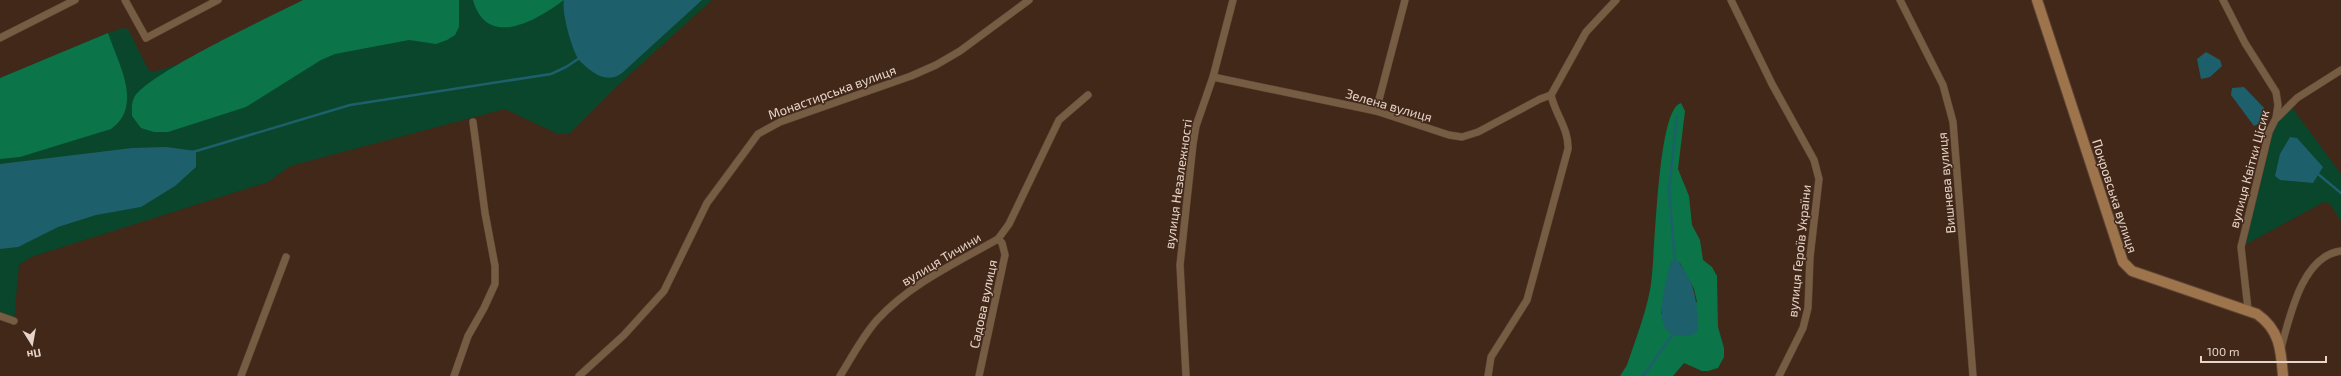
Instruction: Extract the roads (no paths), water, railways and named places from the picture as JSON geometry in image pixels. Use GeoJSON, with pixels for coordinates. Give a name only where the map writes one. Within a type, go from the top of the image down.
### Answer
{"type":"FeatureCollection","features":[{"type":"Feature","properties":{"kind":"street"},"geometry":{"type":"LineString","coordinates":[[0,38],[75,0]]}},
{"type":"Feature","properties":{"kind":"street"},"geometry":{"type":"LineString","coordinates":[[125,0],[146,38],[218,0]]}},
{"type":"Feature","properties":{"kind":"street","name":"Монастирська вулиця"},"geometry":{"type":"LineString","coordinates":[[579,376],[624,335],[664,291],[708,203],[758,134],[790,118],[911,76],[936,65],[960,51],[1029,0]]}},
{"type":"Feature","properties":{"kind":"street"},"geometry":{"type":"LineString","coordinates":[[1186,376],[1180,255],[1194,135],[1213,77],[1232,0]]}},
{"type":"Feature","properties":{"kind":"street"},"geometry":{"type":"LineString","coordinates":[[1376,111],[1405,0]]}},
{"type":"Feature","properties":{"kind":"street"},"geometry":{"type":"LineString","coordinates":[[1488,376],[1491,357],[1527,300],[1568,149],[1567,136],[1553,107],[1551,95],[1586,32],[1616,0]]}},
{"type":"Feature","properties":{"kind":"street","name":"вулиця Героїв України"},"geometry":{"type":"LineString","coordinates":[[1731,0],[1772,84],[1814,160],[1819,179],[1810,256],[1808,308],[1802,328],[1779,376]]}},
{"type":"Feature","properties":{"kind":"street","name":"Вишнева вулиця"},"geometry":{"type":"LineString","coordinates":[[1900,0],[1943,85],[1953,122],[1973,376]]}},
{"type":"Feature","properties":{"kind":"street","name":"Покровська вулиця"},"geometry":{"type":"LineString","coordinates":[[2037,0],[2122,262],[2132,271],[2248,309],[2264,319],[2272,328],[2281,348],[2283,376]]}},
{"type":"Feature","properties":{"kind":"street","name":"вулиця Квітки Цісик"},"geometry":{"type":"LineString","coordinates":[[2223,0],[2245,43],[2276,92],[2278,105],[2276,118],[2268,132],[2241,247],[2248,309]]}},
{"type":"Feature","properties":{"kind":"street"},"geometry":{"type":"LineString","coordinates":[[2276,118],[2297,98],[2341,70]]}},
{"type":"Feature","properties":{"kind":"street","name":"Зелена вулиця"},"geometry":{"type":"LineString","coordinates":[[1213,77],[1376,111],[1449,135],[1462,137],[1478,132],[1540,99],[1551,95]]}},
{"type":"Feature","properties":{"kind":"street"},"geometry":{"type":"LineString","coordinates":[[998,239],[1009,224],[1059,120],[1088,95]]}},
{"type":"Feature","properties":{"kind":"street"},"geometry":{"type":"LineString","coordinates":[[454,376],[468,336],[484,308],[494,284],[495,266],[485,213],[473,122]]}},
{"type":"Feature","properties":{"kind":"street","name":"вулиця Тичини"},"geometry":{"type":"LineString","coordinates":[[840,376],[865,335],[877,320],[902,296],[998,239]]}},
{"type":"Feature","properties":{"kind":"street","name":"Садова вулиця"},"geometry":{"type":"LineString","coordinates":[[979,376],[1006,255],[1002,243],[998,239]]}},
{"type":"Feature","properties":{"kind":"street"},"geometry":{"type":"LineString","coordinates":[[2281,348],[2300,288],[2323,257],[2341,251]]}},
{"type":"Feature","properties":{"kind":"street"},"geometry":{"type":"LineString","coordinates":[[241,376],[286,257]]}},
{"type":"Feature","properties":{"kind":"street"},"geometry":{"type":"LineString","coordinates":[[0,316],[14,321]]}},
{"type":"Feature","properties":{"kind":"water"},"geometry":{"type":"Polygon","coordinates":[[[564,0],[702,0],[622,73],[610,78],[599,76],[594,73],[579,60],[576,55],[564,13],[564,0]]]}},
{"type":"Feature","properties":{"kind":"water"},"geometry":{"type":"Polygon","coordinates":[[[2206,52],[2220,60],[2222,66],[2210,77],[2201,79],[2197,59],[2206,52]]]}},
{"type":"Feature","properties":{"kind":"water"},"geometry":{"type":"Polygon","coordinates":[[[2244,87],[2264,108],[2260,123],[2254,126],[2231,95],[2232,88],[2244,87]]]}},
{"type":"Feature","properties":{"kind":"water"},"geometry":{"type":"Polygon","coordinates":[[[2290,137],[2297,138],[2323,167],[2313,183],[2280,180],[2275,176],[2280,154],[2290,137]]]}},
{"type":"Feature","properties":{"kind":"water"},"geometry":{"type":"Polygon","coordinates":[[[166,147],[196,151],[196,167],[175,186],[141,207],[96,215],[58,227],[18,247],[0,249],[0,164],[132,148],[166,147]]]}},
{"type":"Feature","properties":{"kind":"water"},"geometry":{"type":"Polygon","coordinates":[[[1674,259],[1679,262],[1688,277],[1696,299],[1698,330],[1690,335],[1674,335],[1668,331],[1664,325],[1662,317],[1663,299],[1668,273],[1670,264],[1674,259]]]}},
{"type":"Feature","properties":{"kind":"waterway"},"geometry":{"type":"LineString","coordinates":[[193,152],[350,105],[551,74],[566,67],[581,57]]}},
{"type":"Feature","properties":{"kind":"waterway"},"geometry":{"type":"LineString","coordinates":[[1675,261],[1669,191],[1677,116]]}},
{"type":"Feature","properties":{"kind":"waterway"},"geometry":{"type":"LineString","coordinates":[[2318,174],[2341,193]]}},
{"type":"Feature","properties":{"kind":"waterway"},"geometry":{"type":"LineString","coordinates":[[1643,376],[1674,333]]}}]}
